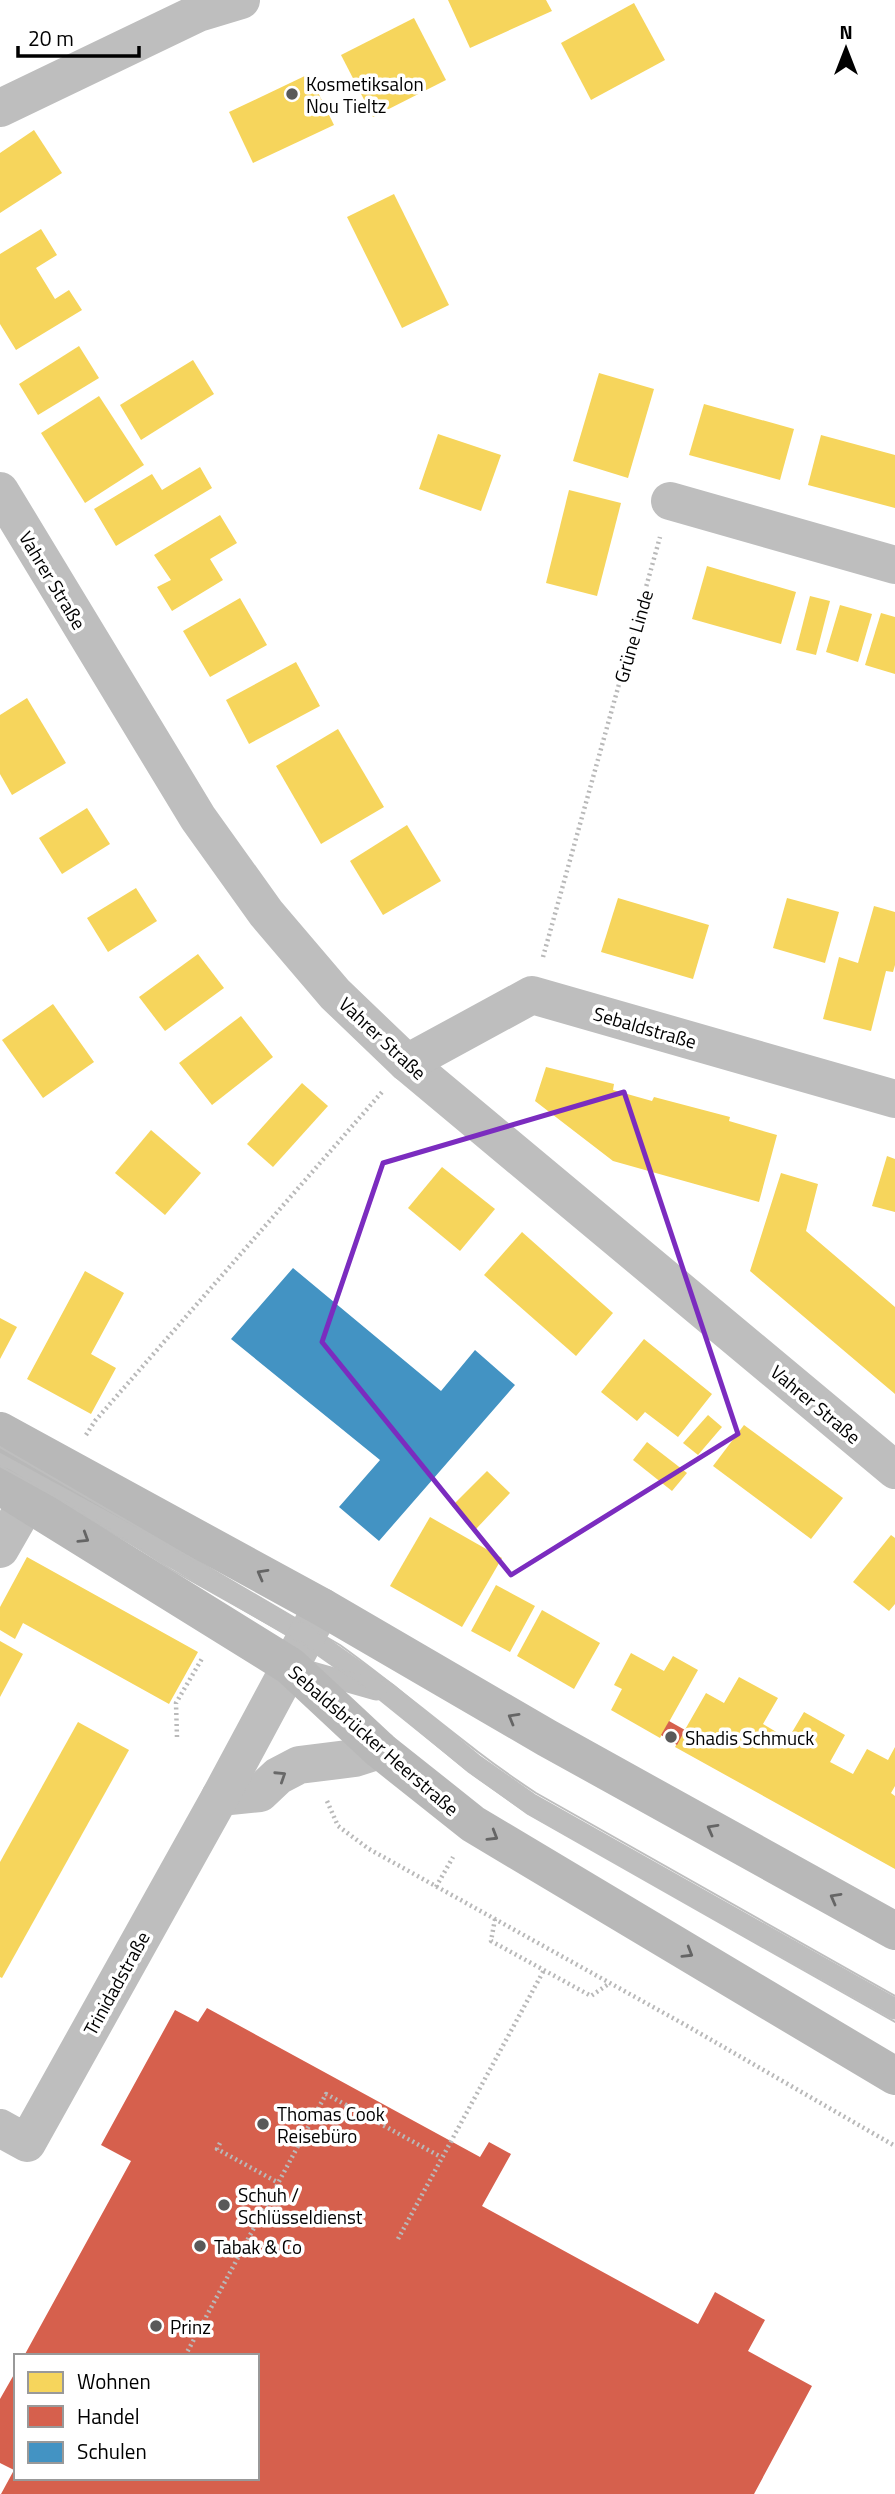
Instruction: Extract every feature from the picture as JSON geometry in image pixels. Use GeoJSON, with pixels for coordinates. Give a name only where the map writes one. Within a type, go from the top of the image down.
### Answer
{"type":"FeatureCollection","features":[{"type":"Feature","properties":{"kind":"main road","name":"Sebaldsbrücker Heerstraße"},"geometry":{"type":"LineString","coordinates":[[0,1431],[65,1468],[306,1636],[380,1750],[473,1824],[879,2067]]}},
{"type":"Feature","properties":{"kind":"main road","name":"Sebaldsbrücker Heerstraße"},"geometry":{"type":"LineString","coordinates":[[13,1494],[306,1636],[559,1745],[895,1931]]}},
{"type":"Feature","properties":{"kind":"main road"},"geometry":{"type":"LineString","coordinates":[[879,2067],[895,2107]]}},
{"type":"Feature","properties":{"kind":"street"},"geometry":{"type":"LineString","coordinates":[[0,108],[198,13],[241,0]]}},
{"type":"Feature","properties":{"kind":"street","name":"Vahrer Straße"},"geometry":{"type":"LineString","coordinates":[[0,491],[198,818],[266,913],[335,994],[407,1063],[895,1470]]}},
{"type":"Feature","properties":{"kind":"street"},"geometry":{"type":"LineString","coordinates":[[670,501],[895,565]]}},
{"type":"Feature","properties":{"kind":"street"},"geometry":{"type":"LineString","coordinates":[[407,1063],[533,995]]}},
{"type":"Feature","properties":{"kind":"street","name":"Sebaldstraße"},"geometry":{"type":"LineString","coordinates":[[533,995],[895,1099]]}},
{"type":"Feature","properties":{"kind":"street"},"geometry":{"type":"LineString","coordinates":[[0,1549],[13,1494]]}},
{"type":"Feature","properties":{"kind":"street","name":"Trinidadstraße"},"geometry":{"type":"LineString","coordinates":[[14,2135],[220,1797],[306,1636]]}},
{"type":"Feature","properties":{"kind":"street"},"geometry":{"type":"LineString","coordinates":[[220,1797],[260,1793],[278,1776],[299,1765],[355,1758],[380,1750]]}},
{"type":"Feature","properties":{"kind":"lane"},"geometry":{"type":"LineString","coordinates":[[0,1456],[306,1636],[388,1693],[474,1764],[531,1804],[895,2010]]}},
{"type":"Feature","properties":{"kind":"lane"},"geometry":{"type":"LineString","coordinates":[[306,1636],[388,1693]]}},
{"type":"Feature","properties":{"kind":"lane"},"geometry":{"type":"LineString","coordinates":[[306,1636],[388,1693]]}},
{"type":"Feature","properties":{"kind":"path","name":"Grüne Linde"},"geometry":{"type":"LineString","coordinates":[[533,995],[670,501]]}},
{"type":"Feature","properties":{"kind":"path"},"geometry":{"type":"LineString","coordinates":[[65,1468],[95,1421],[407,1063]]}},
{"type":"Feature","properties":{"kind":"path"},"geometry":{"type":"LineString","coordinates":[[177,1737],[176,1703],[207,1649]]}},
{"type":"Feature","properties":{"kind":"path"},"geometry":{"type":"LineString","coordinates":[[310,1764],[338,1826],[369,1849],[895,2146]]}},
{"type":"Feature","properties":{"kind":"path"},"geometry":{"type":"LineString","coordinates":[[495,1919],[491,1941],[591,1996],[610,1983]]}},
{"type":"Feature","properties":{"kind":"path"},"geometry":{"type":"LineString","coordinates":[[398,2239],[544,1970]]}},
{"type":"Feature","properties":{"kind":"path"},"geometry":{"type":"LineString","coordinates":[[186,2354],[326,2094],[441,2157]]}},
{"type":"Feature","properties":{"kind":"path"},"geometry":{"type":"LineString","coordinates":[[220,2143],[217,2149],[277,2182]]}},
{"type":"Feature","properties":{"kind":"highlighted area"},"geometry":{"type":"Polygon","coordinates":[[[624,1092],[738,1434],[511,1575],[322,1342],[383,1163],[624,1092]]]}},
{"type":"Feature","properties":{"kind":"building: Wohnen"},"geometry":{"type":"Polygon","coordinates":[[[448,0],[546,0],[552,11],[470,48],[448,0]]]}},
{"type":"Feature","properties":{"kind":"building: Wohnen"},"geometry":{"type":"Polygon","coordinates":[[[634,3],[665,60],[591,100],[561,43],[634,3]]]}},
{"type":"Feature","properties":{"kind":"building: Wohnen"},"geometry":{"type":"Polygon","coordinates":[[[414,18],[446,80],[373,117],[341,55],[414,18]]]}},
{"type":"Feature","properties":{"kind":"building: Wohnen"},"geometry":{"type":"Polygon","coordinates":[[[309,74],[334,125],[253,163],[229,112],[309,74]]]}},
{"type":"Feature","properties":{"kind":"building: Wohnen"},"geometry":{"type":"Polygon","coordinates":[[[34,130],[62,173],[0,213],[0,153],[34,130]]]}},
{"type":"Feature","properties":{"kind":"building: Wohnen"},"geometry":{"type":"Polygon","coordinates":[[[394,194],[449,305],[402,328],[347,217],[394,194]]]}},
{"type":"Feature","properties":{"kind":"building: Wohnen"},"geometry":{"type":"Polygon","coordinates":[[[41,229],[57,255],[36,268],[55,299],[69,290],[82,310],[16,350],[0,324],[0,254],[41,229]]]}},
{"type":"Feature","properties":{"kind":"building: Wohnen"},"geometry":{"type":"Polygon","coordinates":[[[79,346],[99,378],[38,415],[19,384],[79,346]]]}},
{"type":"Feature","properties":{"kind":"building: Wohnen"},"geometry":{"type":"Polygon","coordinates":[[[193,360],[214,394],[141,440],[120,405],[193,360]]]}},
{"type":"Feature","properties":{"kind":"building: Wohnen"},"geometry":{"type":"Polygon","coordinates":[[[599,373],[654,389],[628,478],[573,461],[599,373]]]}},
{"type":"Feature","properties":{"kind":"building: Wohnen"},"geometry":{"type":"Polygon","coordinates":[[[99,396],[144,465],[85,503],[41,433],[99,396]]]}},
{"type":"Feature","properties":{"kind":"building: Wohnen"},"geometry":{"type":"Polygon","coordinates":[[[704,404],[794,429],[780,480],[689,455],[704,404]]]}},
{"type":"Feature","properties":{"kind":"building: Wohnen"},"geometry":{"type":"Polygon","coordinates":[[[438,434],[501,455],[481,511],[419,489],[438,434]]]}},
{"type":"Feature","properties":{"kind":"building: Wohnen"},"geometry":{"type":"Polygon","coordinates":[[[821,435],[895,455],[895,508],[808,485],[821,435]]]}},
{"type":"Feature","properties":{"kind":"building: Wohnen"},"geometry":{"type":"Polygon","coordinates":[[[200,467],[212,488],[116,546],[94,509],[152,474],[162,490],[200,467]]]}},
{"type":"Feature","properties":{"kind":"building: Wohnen"},"geometry":{"type":"Polygon","coordinates":[[[569,490],[621,503],[597,596],[546,583],[569,490]]]}},
{"type":"Feature","properties":{"kind":"building: Wohnen"},"geometry":{"type":"Polygon","coordinates":[[[220,515],[237,543],[210,559],[223,580],[172,611],[157,587],[171,580],[154,555],[220,515]]]}},
{"type":"Feature","properties":{"kind":"building: Wohnen"},"geometry":{"type":"Polygon","coordinates":[[[707,566],[796,592],[781,644],[692,619],[707,566]]]}},
{"type":"Feature","properties":{"kind":"building: Wohnen"},"geometry":{"type":"Polygon","coordinates":[[[810,596],[830,601],[816,655],[796,650],[810,596]]]}},
{"type":"Feature","properties":{"kind":"building: Wohnen"},"geometry":{"type":"Polygon","coordinates":[[[240,598],[267,645],[210,677],[183,631],[240,598]]]}},
{"type":"Feature","properties":{"kind":"building: Wohnen"},"geometry":{"type":"Polygon","coordinates":[[[840,605],[872,614],[858,662],[826,652],[840,605]]]}},
{"type":"Feature","properties":{"kind":"building: Wohnen"},"geometry":{"type":"Polygon","coordinates":[[[881,613],[895,617],[895,674],[865,665],[881,613]]]}},
{"type":"Feature","properties":{"kind":"building: Wohnen"},"geometry":{"type":"Polygon","coordinates":[[[296,662],[320,706],[249,744],[226,700],[296,662]]]}},
{"type":"Feature","properties":{"kind":"building: Wohnen"},"geometry":{"type":"Polygon","coordinates":[[[27,698],[66,763],[12,795],[0,774],[0,715],[27,698]]]}},
{"type":"Feature","properties":{"kind":"building: Wohnen"},"geometry":{"type":"Polygon","coordinates":[[[338,729],[384,807],[321,844],[276,766],[338,729]]]}},
{"type":"Feature","properties":{"kind":"building: Wohnen"},"geometry":{"type":"Polygon","coordinates":[[[87,808],[110,844],[62,874],[39,838],[87,808]]]}},
{"type":"Feature","properties":{"kind":"building: Wohnen"},"geometry":{"type":"Polygon","coordinates":[[[407,825],[441,881],[383,915],[350,861],[407,825]]]}},
{"type":"Feature","properties":{"kind":"building: Wohnen"},"geometry":{"type":"Polygon","coordinates":[[[136,888],[157,921],[108,952],[87,918],[136,888]]]}},
{"type":"Feature","properties":{"kind":"building: Wohnen"},"geometry":{"type":"Polygon","coordinates":[[[618,898],[709,925],[693,979],[601,952],[618,898]]]}},
{"type":"Feature","properties":{"kind":"building: Wohnen"},"geometry":{"type":"Polygon","coordinates":[[[787,898],[839,912],[825,963],[773,948],[787,898]]]}},
{"type":"Feature","properties":{"kind":"building: Wohnen"},"geometry":{"type":"Polygon","coordinates":[[[874,906],[895,912],[895,965],[893,972],[886,971],[871,1031],[823,1019],[839,957],[858,963],[874,906]]]}},
{"type":"Feature","properties":{"kind":"building: Wohnen"},"geometry":{"type":"Polygon","coordinates":[[[198,954],[224,988],[165,1031],[139,997],[198,954]]]}},
{"type":"Feature","properties":{"kind":"building: Wohnen"},"geometry":{"type":"Polygon","coordinates":[[[53,1004],[94,1062],[43,1098],[2,1040],[53,1004]]]}},
{"type":"Feature","properties":{"kind":"building: Wohnen"},"geometry":{"type":"Polygon","coordinates":[[[241,1016],[273,1057],[212,1105],[179,1063],[241,1016]]]}},
{"type":"Feature","properties":{"kind":"building: Wohnen"},"geometry":{"type":"Polygon","coordinates":[[[546,1067],[614,1084],[613,1090],[652,1101],[654,1097],[730,1117],[729,1121],[777,1135],[759,1202],[613,1161],[535,1101],[546,1067]]]}},
{"type":"Feature","properties":{"kind":"building: Wohnen"},"geometry":{"type":"Polygon","coordinates":[[[302,1083],[328,1106],[273,1167],[247,1144],[302,1083]]]}},
{"type":"Feature","properties":{"kind":"building: Wohnen"},"geometry":{"type":"Polygon","coordinates":[[[151,1130],[201,1173],[165,1215],[115,1173],[151,1130]]]}},
{"type":"Feature","properties":{"kind":"building: Wohnen"},"geometry":{"type":"Polygon","coordinates":[[[887,1156],[895,1159],[895,1212],[872,1206],[887,1156]]]}},
{"type":"Feature","properties":{"kind":"building: Wohnen"},"geometry":{"type":"Polygon","coordinates":[[[442,1167],[495,1209],[460,1251],[408,1208],[442,1167]]]}},
{"type":"Feature","properties":{"kind":"building: Wohnen"},"geometry":{"type":"Polygon","coordinates":[[[781,1173],[818,1184],[806,1231],[895,1307],[895,1394],[750,1271],[781,1173]]]}},
{"type":"Feature","properties":{"kind":"building: Wohnen"},"geometry":{"type":"Polygon","coordinates":[[[522,1232],[613,1313],[576,1356],[484,1275],[522,1232]]]}},
{"type":"Feature","properties":{"kind":"building: Wohnen"},"geometry":{"type":"Polygon","coordinates":[[[85,1271],[124,1293],[91,1354],[116,1368],[91,1414],[27,1379],[85,1271]]]}},
{"type":"Feature","properties":{"kind":"building: Wohnen"},"geometry":{"type":"Polygon","coordinates":[[[0,1318],[17,1327],[0,1359],[0,1318]]]}},
{"type":"Feature","properties":{"kind":"building: Wohnen"},"geometry":{"type":"Polygon","coordinates":[[[644,1339],[712,1394],[678,1437],[645,1412],[637,1421],[601,1392],[644,1339]]]}},
{"type":"Feature","properties":{"kind":"building: Wohnen"},"geometry":{"type":"Polygon","coordinates":[[[708,1415],[722,1427],[698,1455],[683,1443],[708,1415]]]}},
{"type":"Feature","properties":{"kind":"building: Wohnen"},"geometry":{"type":"Polygon","coordinates":[[[744,1425],[843,1498],[811,1539],[713,1466],[744,1425]]]}},
{"type":"Feature","properties":{"kind":"building: Wohnen"},"geometry":{"type":"Polygon","coordinates":[[[647,1442],[687,1473],[672,1491],[633,1460],[647,1442]]]}},
{"type":"Feature","properties":{"kind":"building: Wohnen"},"geometry":{"type":"Polygon","coordinates":[[[487,1471],[510,1493],[476,1529],[452,1506],[487,1471]]]}},
{"type":"Feature","properties":{"kind":"building: Wohnen"},"geometry":{"type":"Polygon","coordinates":[[[430,1517],[502,1558],[462,1627],[390,1586],[430,1517]]]}},
{"type":"Feature","properties":{"kind":"building: Wohnen"},"geometry":{"type":"Polygon","coordinates":[[[891,1535],[895,1538],[895,1604],[889,1611],[853,1582],[891,1535]]]}},
{"type":"Feature","properties":{"kind":"building: Wohnen"},"geometry":{"type":"Polygon","coordinates":[[[27,1557],[198,1652],[169,1704],[23,1623],[15,1639],[0,1630],[0,1607],[27,1557]]]}},
{"type":"Feature","properties":{"kind":"building: Wohnen"},"geometry":{"type":"Polygon","coordinates":[[[496,1585],[535,1606],[510,1652],[471,1631],[496,1585]]]}},
{"type":"Feature","properties":{"kind":"building: Wohnen"},"geometry":{"type":"Polygon","coordinates":[[[542,1610],[600,1643],[574,1689],[517,1656],[542,1610]]]}},
{"type":"Feature","properties":{"kind":"building: Wohnen"},"geometry":{"type":"Polygon","coordinates":[[[0,1641],[23,1654],[0,1697],[0,1641]]]}},
{"type":"Feature","properties":{"kind":"building: Wohnen"},"geometry":{"type":"Polygon","coordinates":[[[631,1653],[664,1671],[673,1656],[698,1670],[660,1738],[611,1710],[622,1689],[614,1685],[631,1653]]]}},
{"type":"Feature","properties":{"kind":"building: Wohnen"},"geometry":{"type":"Polygon","coordinates":[[[739,1677],[778,1698],[763,1724],[788,1739],[804,1712],[845,1735],[830,1762],[853,1774],[867,1749],[888,1760],[895,1747],[895,1786],[891,1793],[895,1796],[895,1869],[675,1747],[706,1693],[724,1703],[739,1677]]]}},
{"type":"Feature","properties":{"kind":"building: Wohnen"},"geometry":{"type":"Polygon","coordinates":[[[78,1722],[129,1750],[2,1978],[0,1862],[78,1722]]]}},
{"type":"Feature","properties":{"kind":"building: Handel"},"geometry":{"type":"Polygon","coordinates":[[[669,1721],[685,1730],[677,1745],[661,1735],[669,1721]]]}},
{"type":"Feature","properties":{"kind":"building: Handel"},"geometry":{"type":"Polygon","coordinates":[[[207,2008],[480,2157],[489,2142],[511,2154],[482,2206],[698,2324],[715,2292],[765,2320],[748,2351],[812,2386],[754,2494],[1,2494],[14,2470],[14,2480],[259,2480],[259,2354],[25,2354],[131,2161],[101,2145],[175,2010],[198,2022],[207,2008]]]}},
{"type":"Feature","properties":{"kind":"building: Handel"},"geometry":{"type":"Polygon","coordinates":[[[14,2374],[14,2470],[0,2463],[0,2399],[14,2374]]]}},
{"type":"Feature","properties":{"kind":"building: Schulen"},"geometry":{"type":"Polygon","coordinates":[[[293,1268],[441,1391],[475,1350],[515,1385],[379,1541],[339,1507],[380,1460],[231,1339],[293,1268]]]}},
{"type":"Feature","properties":{"kind":"tram line"},"geometry":{"type":"LineString","coordinates":[[0,1447],[340,1645],[486,1758],[536,1793],[895,1996]]}},
{"type":"Feature","properties":{"kind":"tram line"},"geometry":{"type":"LineString","coordinates":[[0,1466],[76,1508],[172,1570],[302,1643],[364,1687],[467,1770],[528,1814],[895,2022]]}},
{"type":"Feature","properties":{"kind":"place","name":"Kosmetiksalon Nou Tieltz"},"geometry":{"type":"Point","coordinates":[292,94]}},
{"type":"Feature","properties":{"kind":"place","name":"Shadis Schmuck"},"geometry":{"type":"Point","coordinates":[671,1737]}},
{"type":"Feature","properties":{"kind":"place","name":"Thomas Cook Reisebüro"},"geometry":{"type":"Point","coordinates":[263,2124]}},
{"type":"Feature","properties":{"kind":"place","name":"Schuh / Schlüsseldienst"},"geometry":{"type":"Point","coordinates":[224,2205]}},
{"type":"Feature","properties":{"kind":"place","name":"Tabak & Co"},"geometry":{"type":"Point","coordinates":[200,2246]}},
{"type":"Feature","properties":{"kind":"place","name":"Prinz"},"geometry":{"type":"Point","coordinates":[156,2326]}}]}
